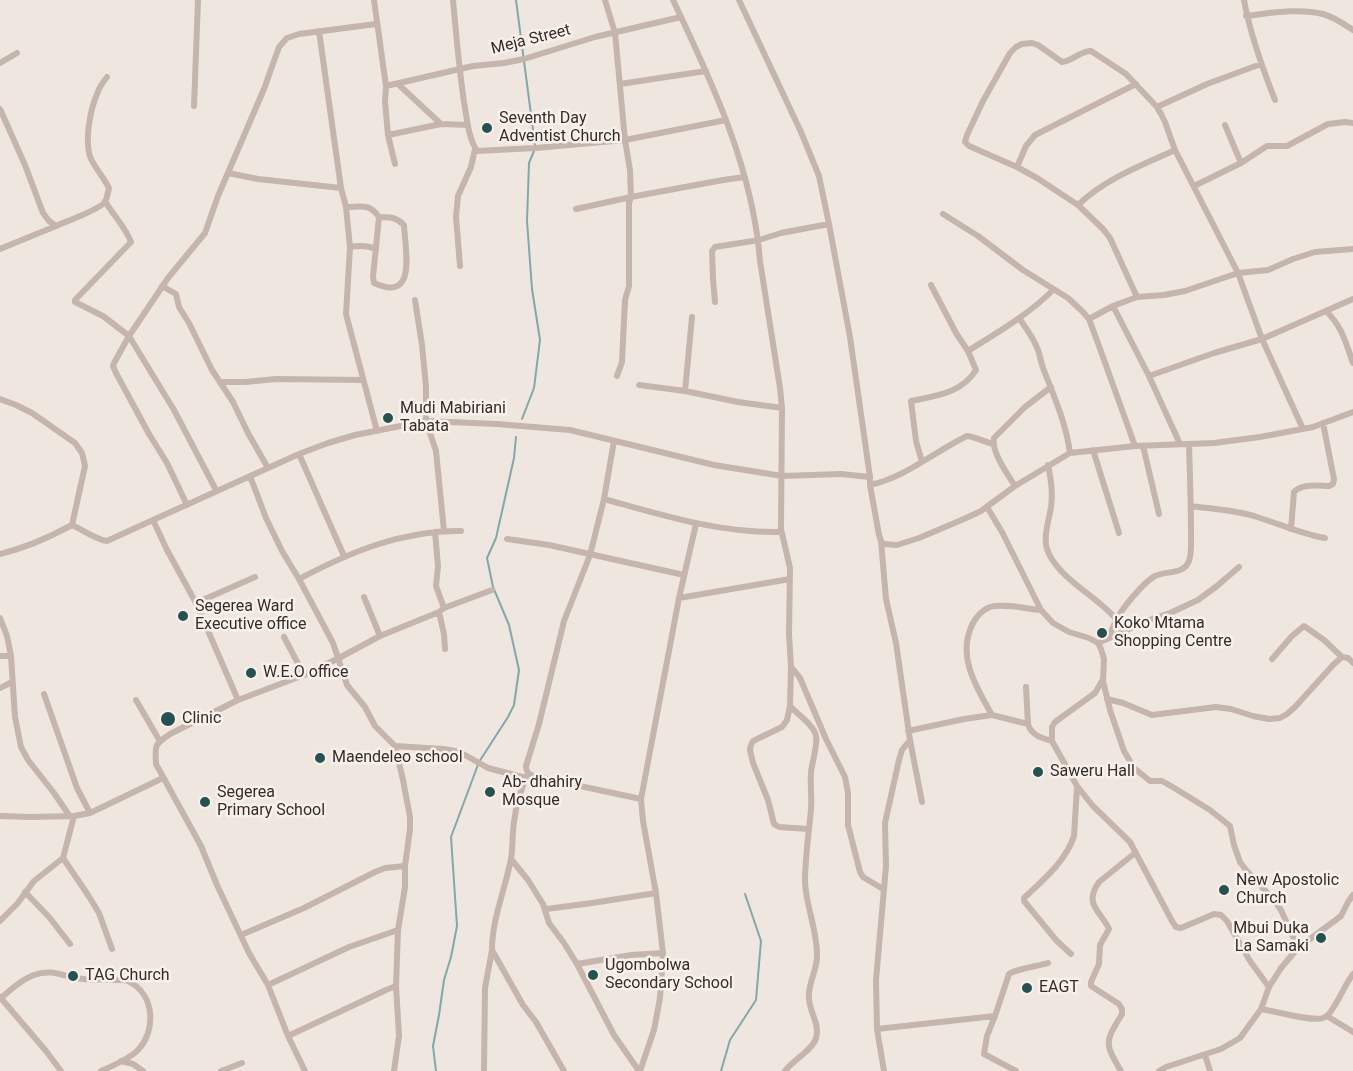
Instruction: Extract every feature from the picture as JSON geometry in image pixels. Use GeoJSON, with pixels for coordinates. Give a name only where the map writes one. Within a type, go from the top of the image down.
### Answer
{"type":"FeatureCollection","features":[{"type":"Feature","properties":{"kind":"street"},"geometry":{"type":"LineString","coordinates":[[194,106],[198,0]]}},
{"type":"Feature","properties":{"kind":"street"},"geometry":{"type":"LineString","coordinates":[[374,0],[386,86],[388,135],[395,164]]}},
{"type":"Feature","properties":{"kind":"street"},"geometry":{"type":"LineString","coordinates":[[453,0],[459,69],[468,125],[476,149],[458,196],[456,217],[460,266]]}},
{"type":"Feature","properties":{"kind":"street"},"geometry":{"type":"LineString","coordinates":[[605,0],[615,33],[631,197],[629,203],[629,286],[624,300],[622,362],[617,376]]}},
{"type":"Feature","properties":{"kind":"street"},"geometry":{"type":"LineString","coordinates":[[673,0],[719,98],[745,177],[759,240],[760,261],[782,408],[781,530],[790,568],[789,634],[792,668],[787,720],[782,727],[753,741],[750,750],[774,824],[779,827],[808,829]]}},
{"type":"Feature","properties":{"kind":"street"},"geometry":{"type":"LineString","coordinates":[[739,0],[819,176],[850,337],[870,485],[881,541],[886,599],[896,643],[908,731],[922,802]]}},
{"type":"Feature","properties":{"kind":"street"},"geometry":{"type":"LineString","coordinates":[[1244,0],[1246,16],[1275,100]]}},
{"type":"Feature","properties":{"kind":"street"},"geometry":{"type":"LineString","coordinates":[[1246,16],[1311,12],[1324,14],[1353,30]]}},
{"type":"Feature","properties":{"kind":"street","name":"Meja Street"},"geometry":{"type":"LineString","coordinates":[[386,86],[459,69],[524,59],[595,37],[681,16]]}},
{"type":"Feature","properties":{"kind":"street"},"geometry":{"type":"LineString","coordinates":[[187,505],[113,366],[114,363],[162,286],[205,233],[281,44],[291,36],[376,24]]}},
{"type":"Feature","properties":{"kind":"street"},"geometry":{"type":"LineString","coordinates":[[319,32],[350,247],[346,314],[377,431]]}},
{"type":"Feature","properties":{"kind":"street"},"geometry":{"type":"LineString","coordinates":[[1137,297],[1110,238],[1078,205],[1017,167],[969,146],[965,139],[1010,53],[1022,44],[1038,45],[1059,61],[1064,62],[1086,51],[1091,51],[1126,74],[1157,107],[1175,150],[1238,273],[1262,339],[1303,429]]}},
{"type":"Feature","properties":{"kind":"street"},"geometry":{"type":"LineString","coordinates":[[0,63],[17,53]]}},
{"type":"Feature","properties":{"kind":"street"},"geometry":{"type":"LineString","coordinates":[[1157,107],[1261,64]]}},
{"type":"Feature","properties":{"kind":"street"},"geometry":{"type":"LineString","coordinates":[[620,84],[705,70]]}},
{"type":"Feature","properties":{"kind":"street"},"geometry":{"type":"LineString","coordinates":[[0,249],[86,213],[105,201],[109,189],[90,158],[89,140],[90,119],[95,99],[107,77]]}},
{"type":"Feature","properties":{"kind":"street"},"geometry":{"type":"LineString","coordinates":[[398,84],[441,124]]}},
{"type":"Feature","properties":{"kind":"street"},"geometry":{"type":"LineString","coordinates":[[1017,167],[1026,146],[1035,135],[1136,84]]}},
{"type":"Feature","properties":{"kind":"street"},"geometry":{"type":"LineString","coordinates":[[0,109],[26,165],[43,213],[48,221],[56,226]]}},
{"type":"Feature","properties":{"kind":"street"},"geometry":{"type":"LineString","coordinates":[[476,149],[481,152],[625,140],[726,120]]}},
{"type":"Feature","properties":{"kind":"street"},"geometry":{"type":"LineString","coordinates":[[1194,186],[1241,163],[1267,146],[1287,146],[1328,124],[1353,123]]}},
{"type":"Feature","properties":{"kind":"street"},"geometry":{"type":"LineString","coordinates":[[388,135],[441,124],[468,125]]}},
{"type":"Feature","properties":{"kind":"street"},"geometry":{"type":"LineString","coordinates":[[1225,125],[1241,163]]}},
{"type":"Feature","properties":{"kind":"street"},"geometry":{"type":"LineString","coordinates":[[1078,205],[1096,189],[1175,150]]}},
{"type":"Feature","properties":{"kind":"street"},"geometry":{"type":"LineString","coordinates":[[228,173],[341,188]]}},
{"type":"Feature","properties":{"kind":"street"},"geometry":{"type":"LineString","coordinates":[[576,209],[745,177]]}},
{"type":"Feature","properties":{"kind":"street"},"geometry":{"type":"LineString","coordinates":[[105,201],[131,242],[75,302],[103,316],[129,336],[174,410],[216,490]]}},
{"type":"Feature","properties":{"kind":"street"},"geometry":{"type":"LineString","coordinates":[[346,207],[368,207],[374,210],[379,217],[374,283],[393,289],[400,285],[407,275],[404,225],[399,219],[379,217]]}},
{"type":"Feature","properties":{"kind":"street"},"geometry":{"type":"LineString","coordinates":[[943,214],[1079,307],[1089,320],[1135,446]]}},
{"type":"Feature","properties":{"kind":"street"},"geometry":{"type":"LineString","coordinates":[[716,302],[713,249],[829,224]]}},
{"type":"Feature","properties":{"kind":"street"},"geometry":{"type":"LineString","coordinates":[[350,247],[360,245],[376,249]]}},
{"type":"Feature","properties":{"kind":"street"},"geometry":{"type":"LineString","coordinates":[[1089,320],[1113,306],[1137,297],[1185,291],[1238,273],[1268,270],[1315,252],[1353,249]]}},
{"type":"Feature","properties":{"kind":"street"},"geometry":{"type":"LineString","coordinates":[[922,462],[916,441],[911,401],[950,392],[968,380],[976,370],[968,351],[930,285]]}},
{"type":"Feature","properties":{"kind":"street"},"geometry":{"type":"LineString","coordinates":[[162,286],[176,294],[179,308],[268,468]]}},
{"type":"Feature","properties":{"kind":"street"},"geometry":{"type":"LineString","coordinates":[[968,351],[1019,318],[1053,290]]}},
{"type":"Feature","properties":{"kind":"street"},"geometry":{"type":"LineString","coordinates":[[1149,376],[1262,339],[1353,299]]}},
{"type":"Feature","properties":{"kind":"street"},"geometry":{"type":"LineString","coordinates":[[415,300],[426,387],[426,421],[436,451],[444,531]]}},
{"type":"Feature","properties":{"kind":"street"},"geometry":{"type":"LineString","coordinates":[[1113,306],[1149,376],[1180,444]]}},
{"type":"Feature","properties":{"kind":"street"},"geometry":{"type":"LineString","coordinates":[[1326,311],[1341,329],[1353,363]]}},
{"type":"Feature","properties":{"kind":"street"},"geometry":{"type":"LineString","coordinates":[[685,391],[692,317]]}},
{"type":"Feature","properties":{"kind":"street"},"geometry":{"type":"LineString","coordinates":[[1019,318],[1037,349],[1067,433],[1070,453]]}},
{"type":"Feature","properties":{"kind":"street"},"geometry":{"type":"LineString","coordinates":[[221,382],[286,379],[363,380]]}},
{"type":"Feature","properties":{"kind":"street"},"geometry":{"type":"LineString","coordinates":[[639,385],[782,408]]}},
{"type":"Feature","properties":{"kind":"street"},"geometry":{"type":"LineString","coordinates":[[1015,486],[999,458],[993,444],[994,438],[1035,398],[1051,387]]}},
{"type":"Feature","properties":{"kind":"street"},"geometry":{"type":"LineString","coordinates":[[0,399],[32,413],[75,443],[82,453],[85,466],[72,525],[14,551],[0,554]]}},
{"type":"Feature","properties":{"kind":"street"},"geometry":{"type":"LineString","coordinates":[[881,541],[888,545],[897,545],[964,519],[987,507],[1015,486],[1070,453],[1135,446],[1215,443],[1260,438],[1303,429],[1353,412]]}},
{"type":"Feature","properties":{"kind":"street"},"geometry":{"type":"LineString","coordinates":[[72,525],[99,540],[107,541],[216,490],[328,443],[426,421],[570,430],[714,465],[782,476],[841,474],[870,477]]}},
{"type":"Feature","properties":{"kind":"street"},"geometry":{"type":"LineString","coordinates":[[1291,529],[1294,492],[1297,488],[1333,484],[1323,423]]}},
{"type":"Feature","properties":{"kind":"street"},"geometry":{"type":"LineString","coordinates":[[870,485],[885,482],[902,474],[967,436],[970,435],[993,444]]}},
{"type":"Feature","properties":{"kind":"street"},"geometry":{"type":"LineString","coordinates":[[484,1071],[485,988],[501,895],[511,859],[518,799],[527,776],[526,766],[539,724],[564,621],[590,555],[614,441]]}},
{"type":"Feature","properties":{"kind":"street"},"geometry":{"type":"LineString","coordinates":[[1109,638],[1116,619],[1137,592],[1155,576],[1184,569],[1189,563],[1191,506],[1189,444]]}},
{"type":"Feature","properties":{"kind":"street"},"geometry":{"type":"LineString","coordinates":[[1143,446],[1159,514]]}},
{"type":"Feature","properties":{"kind":"street"},"geometry":{"type":"LineString","coordinates":[[1093,450],[1119,533]]}},
{"type":"Feature","properties":{"kind":"street"},"geometry":{"type":"LineString","coordinates":[[299,454],[344,556]]}},
{"type":"Feature","properties":{"kind":"street"},"geometry":{"type":"LineString","coordinates":[[1048,465],[1052,483],[1047,549],[1058,567],[1090,597],[1108,609],[1116,619]]}},
{"type":"Feature","properties":{"kind":"street"},"geometry":{"type":"LineString","coordinates":[[249,477],[282,550],[333,643],[347,684],[365,707],[375,726],[395,746],[406,792],[410,830],[405,866],[405,887],[398,930],[396,986],[399,1036],[394,1071]]}},
{"type":"Feature","properties":{"kind":"street"},"geometry":{"type":"LineString","coordinates":[[603,500],[696,524],[739,531],[778,532],[781,530]]}},
{"type":"Feature","properties":{"kind":"street"},"geometry":{"type":"LineString","coordinates":[[1191,506],[1255,516],[1308,535],[1325,538]]}},
{"type":"Feature","properties":{"kind":"street"},"geometry":{"type":"LineString","coordinates":[[987,507],[1041,610],[1053,623],[1098,643],[1104,659],[1103,681],[1107,699],[1124,751],[1134,768],[1150,781],[1162,781],[1177,789],[1230,826],[1240,862],[1281,910],[1298,948]]}},
{"type":"Feature","properties":{"kind":"street"},"geometry":{"type":"LineString","coordinates":[[153,520],[196,603],[238,700]]}},
{"type":"Feature","properties":{"kind":"street"},"geometry":{"type":"LineString","coordinates":[[639,1071],[654,1030],[660,999],[663,953],[641,798],[679,598],[696,524]]}},
{"type":"Feature","properties":{"kind":"street"},"geometry":{"type":"LineString","coordinates":[[299,579],[344,556],[394,538],[461,531]]}},
{"type":"Feature","properties":{"kind":"street"},"geometry":{"type":"LineString","coordinates":[[435,532],[438,566],[436,586],[445,649]]}},
{"type":"Feature","properties":{"kind":"street"},"geometry":{"type":"LineString","coordinates":[[507,538],[684,575]]}},
{"type":"Feature","properties":{"kind":"street"},"geometry":{"type":"LineString","coordinates":[[1098,643],[1198,600],[1239,567]]}},
{"type":"Feature","properties":{"kind":"street"},"geometry":{"type":"LineString","coordinates":[[196,603],[255,577]]}},
{"type":"Feature","properties":{"kind":"street"},"geometry":{"type":"LineString","coordinates":[[679,598],[790,579]]}},
{"type":"Feature","properties":{"kind":"street"},"geometry":{"type":"LineString","coordinates":[[305,1071],[268,985],[241,935],[201,846],[156,764],[155,748],[170,734],[238,700],[304,675],[380,636],[492,590]]}},
{"type":"Feature","properties":{"kind":"street"},"geometry":{"type":"LineString","coordinates":[[364,597],[380,636]]}},
{"type":"Feature","properties":{"kind":"street"},"geometry":{"type":"LineString","coordinates":[[992,716],[968,664],[966,646],[969,631],[983,610],[992,606],[1041,610]]}},
{"type":"Feature","properties":{"kind":"street"},"geometry":{"type":"LineString","coordinates":[[0,618],[11,656],[15,717],[21,747],[28,760],[72,815]]}},
{"type":"Feature","properties":{"kind":"street"},"geometry":{"type":"LineString","coordinates":[[1272,659],[1304,626],[1342,657],[1348,658],[1353,663]]}},
{"type":"Feature","properties":{"kind":"street"},"geometry":{"type":"LineString","coordinates":[[284,637],[304,675]]}},
{"type":"Feature","properties":{"kind":"street"},"geometry":{"type":"LineString","coordinates":[[0,656],[11,656]]}},
{"type":"Feature","properties":{"kind":"street"},"geometry":{"type":"LineString","coordinates":[[1107,699],[1152,715],[1216,707],[1269,719],[1280,718],[1295,707],[1342,657]]}},
{"type":"Feature","properties":{"kind":"street"},"geometry":{"type":"LineString","coordinates":[[792,668],[800,678],[845,777],[848,793],[848,825],[860,872],[863,877],[883,889]]}},
{"type":"Feature","properties":{"kind":"street"},"geometry":{"type":"LineString","coordinates":[[1103,681],[1095,693],[1055,722],[1052,727],[1052,741],[1077,786],[1093,806],[1130,842],[1176,927],[1181,928],[1214,914],[1221,915],[1269,987]]}},
{"type":"Feature","properties":{"kind":"street"},"geometry":{"type":"LineString","coordinates":[[0,688],[12,682]]}},
{"type":"Feature","properties":{"kind":"street"},"geometry":{"type":"LineString","coordinates":[[1026,687],[1029,729],[1039,737],[1052,741]]}},
{"type":"Feature","properties":{"kind":"street"},"geometry":{"type":"LineString","coordinates":[[44,694],[77,788],[90,813]]}},
{"type":"Feature","properties":{"kind":"street"},"geometry":{"type":"LineString","coordinates":[[136,700],[160,741]]}},
{"type":"Feature","properties":{"kind":"street"},"geometry":{"type":"LineString","coordinates":[[785,1071],[814,1044],[818,1030],[808,994],[817,956],[805,883],[811,811],[811,774],[817,737],[809,723],[790,705]]}},
{"type":"Feature","properties":{"kind":"street"},"geometry":{"type":"LineString","coordinates":[[908,731],[964,719],[992,716],[1028,724]]}},
{"type":"Feature","properties":{"kind":"street"},"geometry":{"type":"LineString","coordinates":[[884,1071],[877,1029],[876,980],[886,866],[885,823],[902,750],[910,740]]}},
{"type":"Feature","properties":{"kind":"street"},"geometry":{"type":"LineString","coordinates":[[395,746],[455,751],[488,768],[641,798]]}},
{"type":"Feature","properties":{"kind":"street"},"geometry":{"type":"LineString","coordinates":[[0,816],[31,818],[90,813],[163,778]]}},
{"type":"Feature","properties":{"kind":"street"},"geometry":{"type":"LineString","coordinates":[[1071,954],[1056,940],[1024,899],[1051,872],[1072,843],[1077,786]]}},
{"type":"Feature","properties":{"kind":"street"},"geometry":{"type":"LineString","coordinates":[[0,921],[38,877],[63,858],[72,815]]}},
{"type":"Feature","properties":{"kind":"street"},"geometry":{"type":"LineString","coordinates":[[1121,1071],[1109,1050],[1108,1042],[1122,1014],[1122,1009],[1119,1004],[1091,986],[1100,964],[1101,945],[1109,929],[1107,923],[1094,908],[1093,901],[1095,888],[1099,882],[1136,853]]}},
{"type":"Feature","properties":{"kind":"street"},"geometry":{"type":"LineString","coordinates":[[63,858],[99,913],[112,949]]}},
{"type":"Feature","properties":{"kind":"street"},"geometry":{"type":"LineString","coordinates":[[511,859],[528,880],[546,909],[549,923],[577,964],[614,1035],[639,1071]]}},
{"type":"Feature","properties":{"kind":"street"},"geometry":{"type":"LineString","coordinates":[[241,935],[304,908],[375,872],[385,868],[405,866]]}},
{"type":"Feature","properties":{"kind":"street"},"geometry":{"type":"LineString","coordinates":[[25,892],[70,944]]}},
{"type":"Feature","properties":{"kind":"street"},"geometry":{"type":"LineString","coordinates":[[546,909],[656,893]]}},
{"type":"Feature","properties":{"kind":"street"},"geometry":{"type":"LineString","coordinates":[[1159,1071],[1205,1055],[1240,1038],[1261,1009],[1269,987],[1281,968],[1298,948],[1341,916],[1353,895]]}},
{"type":"Feature","properties":{"kind":"street"},"geometry":{"type":"LineString","coordinates":[[268,985],[349,947],[398,930]]}},
{"type":"Feature","properties":{"kind":"street"},"geometry":{"type":"LineString","coordinates":[[492,950],[564,1071]]}},
{"type":"Feature","properties":{"kind":"street"},"geometry":{"type":"LineString","coordinates":[[577,964],[631,955],[663,953]]}},
{"type":"Feature","properties":{"kind":"street"},"geometry":{"type":"LineString","coordinates":[[1016,1071],[984,1054],[987,1036],[1009,974],[1013,971],[1048,963]]}},
{"type":"Feature","properties":{"kind":"street"},"geometry":{"type":"LineString","coordinates":[[61,1071],[0,998],[34,975],[58,972],[81,979],[126,980],[141,990],[150,1011],[149,1033],[135,1054],[101,1071]]}},
{"type":"Feature","properties":{"kind":"street"},"geometry":{"type":"LineString","coordinates":[[1261,1009],[1306,1018],[1316,1019],[1327,1016],[1353,974]]}},
{"type":"Feature","properties":{"kind":"street"},"geometry":{"type":"LineString","coordinates":[[288,1036],[396,986]]}},
{"type":"Feature","properties":{"kind":"street"},"geometry":{"type":"LineString","coordinates":[[877,1029],[995,1016]]}},
{"type":"Feature","properties":{"kind":"street"},"geometry":{"type":"LineString","coordinates":[[1327,1016],[1353,1032]]}},
{"type":"Feature","properties":{"kind":"street"},"geometry":{"type":"LineString","coordinates":[[1205,1055],[1210,1071]]}},
{"type":"Feature","properties":{"kind":"street"},"geometry":{"type":"LineString","coordinates":[[121,1061],[133,1064],[143,1071]]}},
{"type":"Feature","properties":{"kind":"street"},"geometry":{"type":"LineString","coordinates":[[221,1071],[242,1063]]}},
{"type":"Feature","properties":{"kind":"waterway"},"geometry":{"type":"LineString","coordinates":[[516,0],[535,145]]}},
{"type":"Feature","properties":{"kind":"waterway"},"geometry":{"type":"LineString","coordinates":[[522,419],[534,388],[540,340],[532,289],[527,221],[529,163],[534,151]]}},
{"type":"Feature","properties":{"kind":"waterway"},"geometry":{"type":"LineString","coordinates":[[436,1071],[433,1046],[444,980],[457,926],[451,837],[479,762],[514,705],[519,670],[509,625],[493,587],[487,558],[496,538],[514,458],[516,437]]}},
{"type":"Feature","properties":{"kind":"waterway"},"geometry":{"type":"LineString","coordinates":[[721,1071],[730,1040],[756,1000],[761,941],[745,894]]}},
{"type":"Feature","properties":{"kind":"place","name":"Seventh Day Adventist Church"},"geometry":{"type":"Point","coordinates":[487,128]}},
{"type":"Feature","properties":{"kind":"place","name":"Mudi Mabiriani Tabata"},"geometry":{"type":"Point","coordinates":[388,418]}},
{"type":"Feature","properties":{"kind":"place","name":"Segerea Ward Executive office"},"geometry":{"type":"Point","coordinates":[183,616]}},
{"type":"Feature","properties":{"kind":"place","name":"Koko Mtama Shopping Centre"},"geometry":{"type":"Point","coordinates":[1102,633]}},
{"type":"Feature","properties":{"kind":"place","name":"W.E.O office"},"geometry":{"type":"Point","coordinates":[251,673]}},
{"type":"Feature","properties":{"kind":"place","name":"Clinic"},"geometry":{"type":"Point","coordinates":[168,719]}},
{"type":"Feature","properties":{"kind":"place","name":"Maendeleo school"},"geometry":{"type":"Point","coordinates":[320,758]}},
{"type":"Feature","properties":{"kind":"place","name":"Saweru Hall"},"geometry":{"type":"Point","coordinates":[1038,772]}},
{"type":"Feature","properties":{"kind":"place","name":"Ab- dhahiry Mosque"},"geometry":{"type":"Point","coordinates":[490,792]}},
{"type":"Feature","properties":{"kind":"place","name":"Segerea Primary School"},"geometry":{"type":"Point","coordinates":[205,802]}},
{"type":"Feature","properties":{"kind":"place","name":"New Apostolic Church"},"geometry":{"type":"Point","coordinates":[1224,890]}},
{"type":"Feature","properties":{"kind":"place","name":"Mbui Duka La Samaki"},"geometry":{"type":"Point","coordinates":[1321,938]}},
{"type":"Feature","properties":{"kind":"place","name":"Ugombolwa Secondary School"},"geometry":{"type":"Point","coordinates":[593,975]}},
{"type":"Feature","properties":{"kind":"place","name":"TAG Church"},"geometry":{"type":"Point","coordinates":[73,976]}},
{"type":"Feature","properties":{"kind":"place","name":"EAGT"},"geometry":{"type":"Point","coordinates":[1027,988]}}]}
